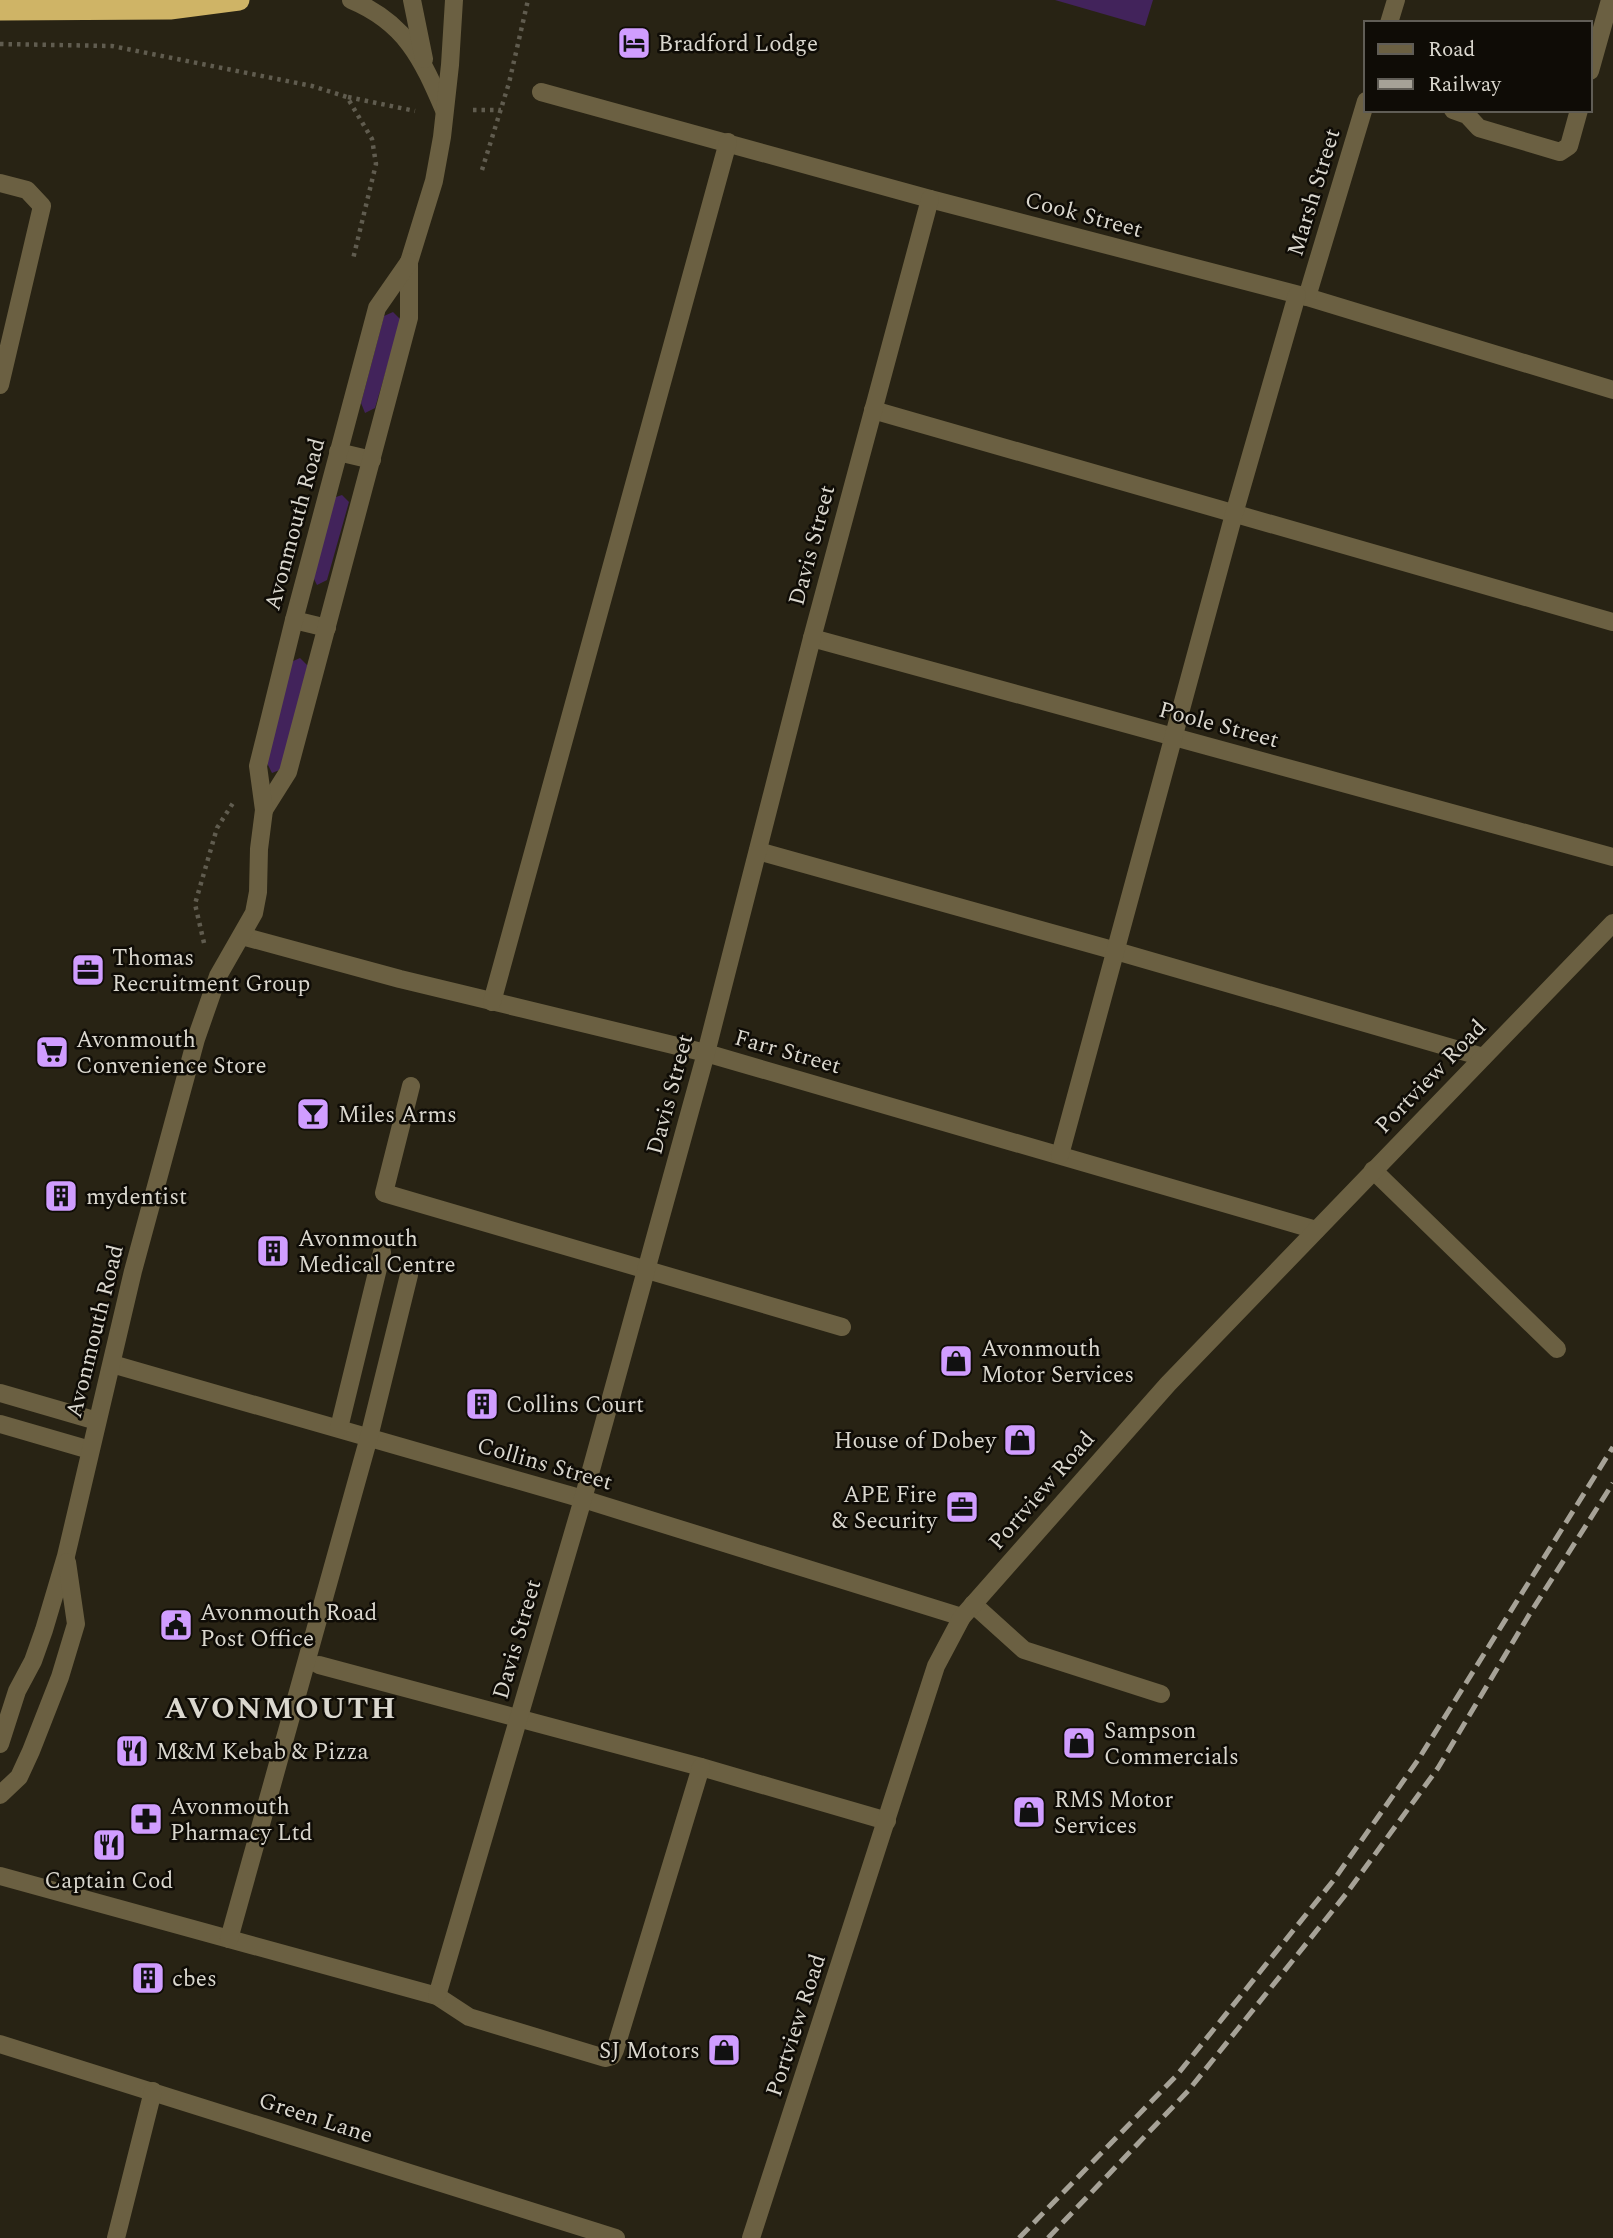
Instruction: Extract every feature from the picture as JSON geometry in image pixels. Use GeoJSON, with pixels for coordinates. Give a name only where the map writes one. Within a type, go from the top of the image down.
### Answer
{"type":"FeatureCollection","features":[{"type":"Feature","properties":{"kind":"highway"},"geometry":{"type":"LineString","coordinates":[[0,10],[170,9],[239,0]]}},
{"type":"Feature","properties":{"kind":"street"},"geometry":{"type":"LineString","coordinates":[[351,0],[370,8],[396,27],[424,63]]}},
{"type":"Feature","properties":{"kind":"street"},"geometry":{"type":"LineString","coordinates":[[412,0],[424,63],[444,110]]}},
{"type":"Feature","properties":{"kind":"street","name":"Avonmouth Road"},"geometry":{"type":"LineString","coordinates":[[0,1744],[8,1689],[33,1661],[66,1556],[133,1271],[185,1078],[218,976],[254,914],[264,810],[258,766],[377,309],[409,262],[434,181],[450,65],[454,0]]}},
{"type":"Feature","properties":{"kind":"street"},"geometry":{"type":"LineString","coordinates":[[1390,21],[1396,0]]}},
{"type":"Feature","properties":{"kind":"street"},"geometry":{"type":"LineString","coordinates":[[1592,64],[1610,0]]}},
{"type":"Feature","properties":{"kind":"street","name":"Cook Street"},"geometry":{"type":"LineString","coordinates":[[541,92],[930,199],[1302,296],[1613,390]]}},
{"type":"Feature","properties":{"kind":"street","name":"Marsh Street"},"geometry":{"type":"LineString","coordinates":[[1060,1155],[1234,514],[1364,107]]}},
{"type":"Feature","properties":{"kind":"street"},"geometry":{"type":"LineString","coordinates":[[1459,112],[1467,115],[1479,128],[1560,152],[1569,146],[1578,112]]}},
{"type":"Feature","properties":{"kind":"street"},"geometry":{"type":"LineString","coordinates":[[492,1002],[727,142]]}},
{"type":"Feature","properties":{"kind":"street"},"geometry":{"type":"LineString","coordinates":[[0,183],[27,190],[42,206],[0,385]]}},
{"type":"Feature","properties":{"kind":"street","name":"Davis Street"},"geometry":{"type":"LineString","coordinates":[[437,1996],[583,1499],[706,1053],[812,638],[930,199]]}},
{"type":"Feature","properties":{"kind":"street","name":"Avonmouth Road"},"geometry":{"type":"LineString","coordinates":[[264,810],[288,772],[372,460],[409,318],[409,262]]}},
{"type":"Feature","properties":{"kind":"street"},"geometry":{"type":"LineString","coordinates":[[873,410],[1613,622]]}},
{"type":"Feature","properties":{"kind":"street"},"geometry":{"type":"LineString","coordinates":[[338,452],[372,460]]}},
{"type":"Feature","properties":{"kind":"street"},"geometry":{"type":"LineString","coordinates":[[294,620],[327,628]]}},
{"type":"Feature","properties":{"kind":"street","name":"Poole Street"},"geometry":{"type":"LineString","coordinates":[[812,638],[1613,858]]}},
{"type":"Feature","properties":{"kind":"street"},"geometry":{"type":"LineString","coordinates":[[758,850],[1483,1057]]}},
{"type":"Feature","properties":{"kind":"street","name":"Portview Road"},"geometry":{"type":"LineString","coordinates":[[751,2238],[936,1666],[967,1610],[1168,1384],[1613,923]]}},
{"type":"Feature","properties":{"kind":"street","name":"Farr Street"},"geometry":{"type":"LineString","coordinates":[[242,936],[492,1002],[706,1053],[1316,1230]]}},
{"type":"Feature","properties":{"kind":"street"},"geometry":{"type":"LineString","coordinates":[[411,1086],[384,1193],[842,1327]]}},
{"type":"Feature","properties":{"kind":"street"},"geometry":{"type":"LineString","coordinates":[[1373,1170],[1557,1349]]}},
{"type":"Feature","properties":{"kind":"street"},"geometry":{"type":"LineString","coordinates":[[339,1428],[382,1252]]}},
{"type":"Feature","properties":{"kind":"street"},"geometry":{"type":"LineString","coordinates":[[229,1939],[369,1437],[409,1275]]}},
{"type":"Feature","properties":{"kind":"street","name":"Collins Street"},"geometry":{"type":"LineString","coordinates":[[112,1364],[967,1610]]}},
{"type":"Feature","properties":{"kind":"street"},"geometry":{"type":"LineString","coordinates":[[0,1393],[97,1421]]}},
{"type":"Feature","properties":{"kind":"street"},"geometry":{"type":"LineString","coordinates":[[0,1424],[90,1450]]}},
{"type":"Feature","properties":{"kind":"street"},"geometry":{"type":"LineString","coordinates":[[0,1794],[19,1777],[31,1751],[60,1677],[76,1624],[66,1556]]}},
{"type":"Feature","properties":{"kind":"street"},"geometry":{"type":"LineString","coordinates":[[967,1610],[1024,1650],[1161,1695]]}},
{"type":"Feature","properties":{"kind":"street"},"geometry":{"type":"LineString","coordinates":[[319,1665],[701,1767],[887,1821]]}},
{"type":"Feature","properties":{"kind":"street"},"geometry":{"type":"LineString","coordinates":[[0,1876],[437,1996],[469,2017],[606,2058],[612,2056],[701,1767]]}},
{"type":"Feature","properties":{"kind":"street","name":"Green Lane"},"geometry":{"type":"LineString","coordinates":[[0,2044],[617,2238]]}},
{"type":"Feature","properties":{"kind":"street"},"geometry":{"type":"LineString","coordinates":[[116,2238],[153,2091]]}},
{"type":"Feature","properties":{"kind":"path"},"geometry":{"type":"LineString","coordinates":[[482,170],[509,83],[528,0]]}},
{"type":"Feature","properties":{"kind":"path"},"geometry":{"type":"LineString","coordinates":[[0,44],[112,46],[312,86],[348,97],[417,111]]}},
{"type":"Feature","properties":{"kind":"path"},"geometry":{"type":"LineString","coordinates":[[348,97],[372,139],[376,164],[353,259]]}},
{"type":"Feature","properties":{"kind":"path"},"geometry":{"type":"LineString","coordinates":[[467,110],[501,110]]}},
{"type":"Feature","properties":{"kind":"path"},"geometry":{"type":"LineString","coordinates":[[218,976],[203,939],[195,904],[217,828],[258,766]]}},
{"type":"Feature","properties":{"kind":"shaded area"},"geometry":{"type":"Polygon","coordinates":[[[1055,0],[1153,0],[1145,26],[1055,0]]]}},
{"type":"Feature","properties":{"kind":"shaded area"},"geometry":{"type":"Polygon","coordinates":[[[393,312],[401,320],[375,408],[365,413],[361,403],[384,316],[393,312]]]}},
{"type":"Feature","properties":{"kind":"shaded area"},"geometry":{"type":"Polygon","coordinates":[[[342,495],[349,502],[327,580],[317,585],[312,575],[333,498],[342,495]]]}},
{"type":"Feature","properties":{"kind":"shaded area"},"geometry":{"type":"Polygon","coordinates":[[[300,658],[308,666],[282,769],[272,773],[267,763],[291,662],[300,658]]]}},
{"type":"Feature","properties":{"kind":"railway"},"geometry":{"type":"LineString","coordinates":[[1019,2238],[1177,2075],[1333,1881],[1418,1760],[1613,1447]]}},
{"type":"Feature","properties":{"kind":"railway"},"geometry":{"type":"LineString","coordinates":[[1048,2238],[1188,2091],[1346,1894],[1438,1768],[1529,1615],[1613,1483]]}},
{"type":"Feature","properties":{"kind":"place","name":"Bradford Lodge"},"geometry":{"type":"Point","coordinates":[634,43]}},
{"type":"Feature","properties":{"kind":"place","name":"Thomas Recruitment Group"},"geometry":{"type":"Point","coordinates":[88,970]}},
{"type":"Feature","properties":{"kind":"place","name":"Avonmouth Convenience Store"},"geometry":{"type":"Point","coordinates":[52,1052]}},
{"type":"Feature","properties":{"kind":"place","name":"Miles Arms"},"geometry":{"type":"Point","coordinates":[313,1114]}},
{"type":"Feature","properties":{"kind":"place","name":"mydentist"},"geometry":{"type":"Point","coordinates":[61,1196]}},
{"type":"Feature","properties":{"kind":"place","name":"Avonmouth Medical Centre"},"geometry":{"type":"Point","coordinates":[273,1251]}},
{"type":"Feature","properties":{"kind":"place","name":"Avonmouth Motor Services"},"geometry":{"type":"Point","coordinates":[956,1361]}},
{"type":"Feature","properties":{"kind":"place","name":"Collins Court"},"geometry":{"type":"Point","coordinates":[482,1404]}},
{"type":"Feature","properties":{"kind":"place","name":"House of Dobey"},"geometry":{"type":"Point","coordinates":[1020,1440]}},
{"type":"Feature","properties":{"kind":"place","name":"APE Fire & Security"},"geometry":{"type":"Point","coordinates":[962,1507]}},
{"type":"Feature","properties":{"kind":"place","name":"Avonmouth Road Post Office"},"geometry":{"type":"Point","coordinates":[176,1625]}},
{"type":"Feature","properties":{"kind":"place","name":"Sampson Commercials"},"geometry":{"type":"Point","coordinates":[1079,1743]}},
{"type":"Feature","properties":{"kind":"place","name":"M&M Kebab & Pizza"},"geometry":{"type":"Point","coordinates":[132,1751]}},
{"type":"Feature","properties":{"kind":"place","name":"RMS Motor Services"},"geometry":{"type":"Point","coordinates":[1029,1812]}},
{"type":"Feature","properties":{"kind":"place","name":"Avonmouth Pharmacy Ltd"},"geometry":{"type":"Point","coordinates":[146,1819]}},
{"type":"Feature","properties":{"kind":"place","name":"Captain Cod"},"geometry":{"type":"Point","coordinates":[109,1845]}},
{"type":"Feature","properties":{"kind":"place","name":"cbes"},"geometry":{"type":"Point","coordinates":[148,1978]}},
{"type":"Feature","properties":{"kind":"place","name":"SJ Motors"},"geometry":{"type":"Point","coordinates":[724,2050]}},
{"type":"Feature","properties":{"kind":"district","name":"AVONMOUTH"},"geometry":{"type":"Point","coordinates":[281,1708]}}]}
